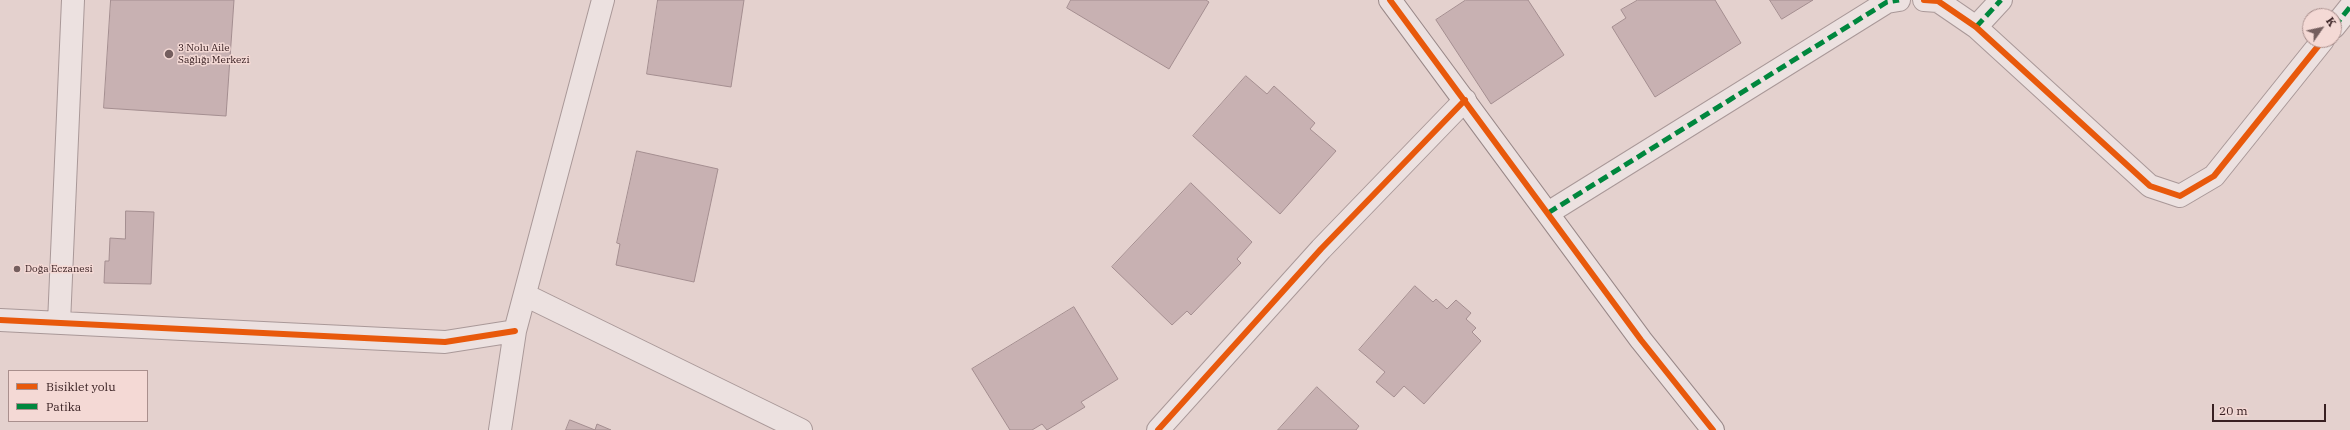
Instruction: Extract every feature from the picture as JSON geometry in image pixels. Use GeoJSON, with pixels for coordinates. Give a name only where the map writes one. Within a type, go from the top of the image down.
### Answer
{"type":"FeatureCollection","features":[{"type":"Feature","properties":{"kind":"street"},"geometry":{"type":"LineString","coordinates":[[59,323],[73,0]]}},
{"type":"Feature","properties":{"kind":"street"},"geometry":{"type":"LineString","coordinates":[[500,430],[515,331],[603,0]]}},
{"type":"Feature","properties":{"kind":"street"},"geometry":{"type":"LineString","coordinates":[[1390,0],[1641,340],[1713,430]]}},
{"type":"Feature","properties":{"kind":"street"},"geometry":{"type":"LineString","coordinates":[[1548,213],[1886,2],[1899,0]]}},
{"type":"Feature","properties":{"kind":"street"},"geometry":{"type":"LineString","coordinates":[[1924,0],[1938,1],[1976,27],[2150,186],[2180,196],[2214,176],[2318,48]]}},
{"type":"Feature","properties":{"kind":"street"},"geometry":{"type":"LineString","coordinates":[[1976,27],[2001,0]]}},
{"type":"Feature","properties":{"kind":"street"},"geometry":{"type":"LineString","coordinates":[[2342,17],[2350,7]]}},
{"type":"Feature","properties":{"kind":"street"},"geometry":{"type":"LineString","coordinates":[[1158,430],[1320,249],[1465,100]]}},
{"type":"Feature","properties":{"kind":"street"},"geometry":{"type":"LineString","coordinates":[[525,295],[801,430]]}},
{"type":"Feature","properties":{"kind":"street"},"geometry":{"type":"LineString","coordinates":[[0,320],[445,342],[515,331]]}},
{"type":"Feature","properties":{"kind":"building","name":"3 Nolu Aile Sağlığı Merkezi"},"geometry":{"type":"Polygon","coordinates":[[[111,0],[234,0],[226,116],[104,108],[111,0]]]}},
{"type":"Feature","properties":{"kind":"building"},"geometry":{"type":"Polygon","coordinates":[[[658,0],[744,0],[731,87],[647,74],[658,0]]]}},
{"type":"Feature","properties":{"kind":"building"},"geometry":{"type":"Polygon","coordinates":[[[1071,0],[1206,0],[1209,2],[1169,69],[1067,8],[1071,0]]]}},
{"type":"Feature","properties":{"kind":"building"},"geometry":{"type":"Polygon","coordinates":[[[1466,0],[1528,0],[1564,55],[1491,104],[1436,20],[1466,0]]]}},
{"type":"Feature","properties":{"kind":"building"},"geometry":{"type":"Polygon","coordinates":[[[1638,0],[1715,0],[1741,43],[1655,97],[1612,27],[1626,18],[1621,10],[1638,0]]]}},
{"type":"Feature","properties":{"kind":"building"},"geometry":{"type":"Polygon","coordinates":[[[1770,0],[1813,0],[1782,19],[1770,0]]]}},
{"type":"Feature","properties":{"kind":"building"},"geometry":{"type":"Polygon","coordinates":[[[1246,76],[1267,94],[1274,86],[1315,123],[1310,129],[1336,151],[1280,214],[1193,136],[1246,76]]]}},
{"type":"Feature","properties":{"kind":"building"},"geometry":{"type":"Polygon","coordinates":[[[637,151],[718,169],[694,282],[616,265],[620,244],[617,243],[637,151]]]}},
{"type":"Feature","properties":{"kind":"building"},"geometry":{"type":"Polygon","coordinates":[[[1191,183],[1252,242],[1237,259],[1241,263],[1191,315],[1187,311],[1172,325],[1112,267],[1191,183]]]}},
{"type":"Feature","properties":{"kind":"building"},"geometry":{"type":"Polygon","coordinates":[[[126,211],[154,212],[151,284],[104,283],[105,261],[109,261],[110,238],[125,239],[126,211]]]}},
{"type":"Feature","properties":{"kind":"building"},"geometry":{"type":"Polygon","coordinates":[[[1415,286],[1433,302],[1436,299],[1447,309],[1456,300],[1471,313],[1466,319],[1476,328],[1472,332],[1481,341],[1424,404],[1404,386],[1394,397],[1376,382],[1385,372],[1359,350],[1415,286]]]}},
{"type":"Feature","properties":{"kind":"building"},"geometry":{"type":"Polygon","coordinates":[[[1074,307],[1118,379],[1081,402],[1085,407],[1047,430],[1042,424],[1032,430],[1010,430],[972,369],[1074,307]]]}},
{"type":"Feature","properties":{"kind":"building"},"geometry":{"type":"Polygon","coordinates":[[[1317,387],[1359,426],[1356,430],[1278,430],[1317,387]]]}},
{"type":"Feature","properties":{"kind":"building"},"geometry":{"type":"Polygon","coordinates":[[[570,420],[595,430],[566,430],[570,420]]]}},
{"type":"Feature","properties":{"kind":"building"},"geometry":{"type":"Polygon","coordinates":[[[597,424],[611,430],[595,430],[597,424]]]}},
{"type":"Feature","properties":{"kind":"marked path"},"geometry":{"type":"LineString","coordinates":[[1548,213],[1887,2],[1899,0]]}},
{"type":"Feature","properties":{"kind":"marked path"},"geometry":{"type":"LineString","coordinates":[[1976,27],[2001,0]]}},
{"type":"Feature","properties":{"kind":"marked path"},"geometry":{"type":"LineString","coordinates":[[2342,17],[2350,7]]}},
{"type":"Feature","properties":{"kind":"cycle path"},"geometry":{"type":"LineString","coordinates":[[1390,0],[1641,340],[1713,430]]}},
{"type":"Feature","properties":{"kind":"cycle path"},"geometry":{"type":"LineString","coordinates":[[1924,0],[1938,1],[1976,27],[2150,186],[2180,196],[2214,176],[2317,48]]}},
{"type":"Feature","properties":{"kind":"cycle path"},"geometry":{"type":"LineString","coordinates":[[1158,430],[1321,249],[1465,100]]}},
{"type":"Feature","properties":{"kind":"cycle path"},"geometry":{"type":"LineString","coordinates":[[0,320],[445,342],[515,331]]}},
{"type":"Feature","properties":{"kind":"place","name":"3 Nolu Aile Sağlığı Merkezi"},"geometry":{"type":"Point","coordinates":[169,54]}},
{"type":"Feature","properties":{"kind":"place","name":"Doğa Eczanesi"},"geometry":{"type":"Point","coordinates":[17,269]}}]}
